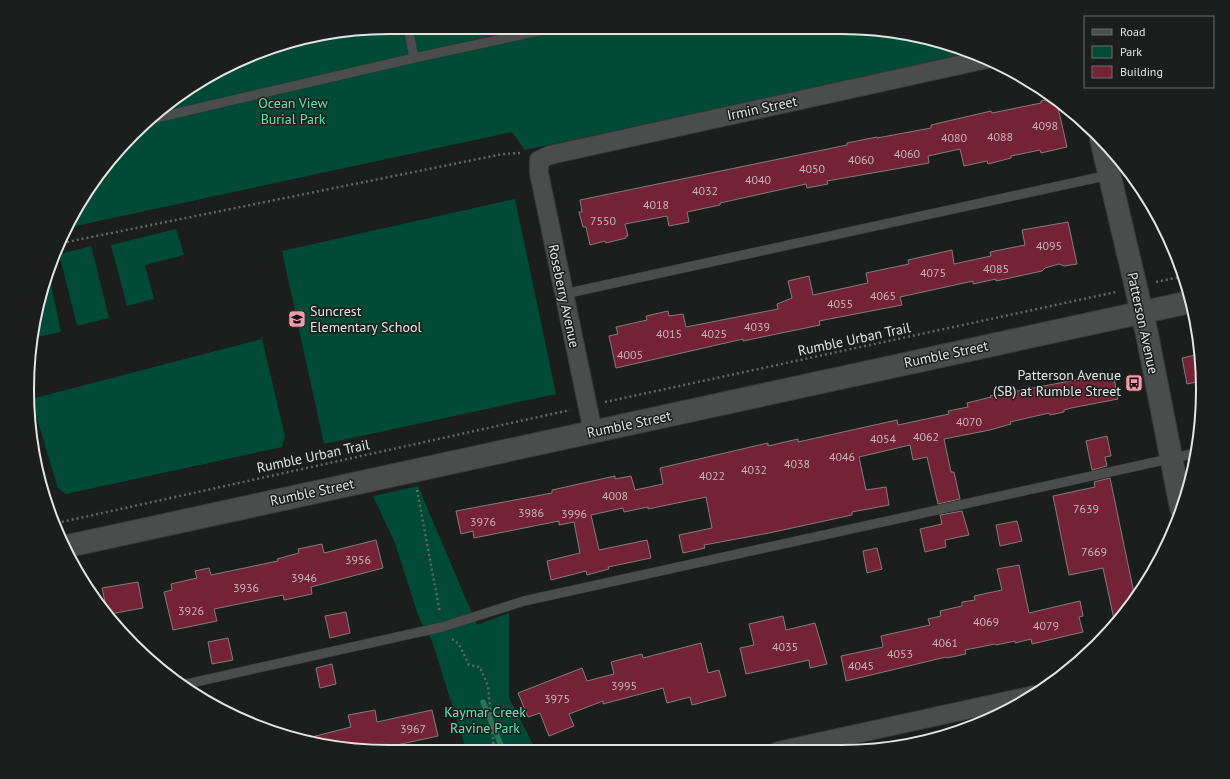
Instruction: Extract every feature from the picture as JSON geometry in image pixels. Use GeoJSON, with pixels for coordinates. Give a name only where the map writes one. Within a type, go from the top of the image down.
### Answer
{"type":"FeatureCollection","features":[{"type":"Feature","properties":{"kind":"street","name":"Irmin Street"},"geometry":{"type":"LineString","coordinates":[[539,160],[550,155],[977,61]]}},
{"type":"Feature","properties":{"kind":"street","name":"Patterson Avenue"},"geometry":{"type":"LineString","coordinates":[[1104,151],[1142,312],[1179,498]]}},
{"type":"Feature","properties":{"kind":"street","name":"Roseberry Avenue"},"geometry":{"type":"LineString","coordinates":[[539,160],[539,173],[593,432]]}},
{"type":"Feature","properties":{"kind":"street","name":"Rumble Street"},"geometry":{"type":"LineString","coordinates":[[70,545],[1185,303]]}},
{"type":"Feature","properties":{"kind":"street"},"geometry":{"type":"LineString","coordinates":[[805,745],[1013,699]]}},
{"type":"Feature","properties":{"kind":"lane"},"geometry":{"type":"LineString","coordinates":[[409,34],[414,58]]}},
{"type":"Feature","properties":{"kind":"lane"},"geometry":{"type":"LineString","coordinates":[[161,117],[414,58],[526,34]]}},
{"type":"Feature","properties":{"kind":"lane"},"geometry":{"type":"LineString","coordinates":[[564,294],[1110,175]]}},
{"type":"Feature","properties":{"kind":"lane"},"geometry":{"type":"LineString","coordinates":[[190,683],[442,627],[524,601],[1190,454]]}},
{"type":"Feature","properties":{"kind":"path"},"geometry":{"type":"LineString","coordinates":[[66,242],[503,154],[519,152],[539,160]]}},
{"type":"Feature","properties":{"kind":"path"},"geometry":{"type":"LineString","coordinates":[[1151,284],[1178,278]]}},
{"type":"Feature","properties":{"kind":"path","name":"Rumble Urban Trail"},"geometry":{"type":"LineString","coordinates":[[601,403],[1111,293]]}},
{"type":"Feature","properties":{"kind":"path","name":"Rumble Urban Trail"},"geometry":{"type":"LineString","coordinates":[[60,522],[574,409]]}},
{"type":"Feature","properties":{"kind":"path"},"geometry":{"type":"LineString","coordinates":[[412,470],[444,634],[459,644],[469,665],[480,667],[488,686],[494,745]]}},
{"type":"Feature","properties":{"kind":"green space","name":"Ocean View Burial Park"},"geometry":{"type":"Polygon","coordinates":[[[390,34],[840,34],[887,37],[910,41],[933,46],[962,56],[525,150],[512,132],[74,226],[107,173],[138,138],[173,107],[212,82],[253,61],[297,46],[320,41],[343,37],[390,34]]]}},
{"type":"Feature","properties":{"kind":"green space"},"geometry":{"type":"Polygon","coordinates":[[[515,199],[556,394],[324,444],[282,251],[515,199]]]}},
{"type":"Feature","properties":{"kind":"green space"},"geometry":{"type":"Polygon","coordinates":[[[176,229],[184,255],[145,265],[154,299],[127,306],[111,245],[176,229]]]}},
{"type":"Feature","properties":{"kind":"green space"},"geometry":{"type":"Polygon","coordinates":[[[91,246],[109,318],[77,326],[60,257],[61,254],[91,246]]]}},
{"type":"Feature","properties":{"kind":"green space"},"geometry":{"type":"Polygon","coordinates":[[[51,282],[61,332],[38,337],[46,297],[51,282]]]}},
{"type":"Feature","properties":{"kind":"green space"},"geometry":{"type":"Polygon","coordinates":[[[262,339],[285,436],[282,447],[66,494],[58,488],[35,412],[34,398],[262,339]]]}},
{"type":"Feature","properties":{"kind":"green space","name":"Kaymar Creek Ravine Park"},"geometry":{"type":"Polygon","coordinates":[[[418,486],[477,625],[509,613],[509,698],[533,745],[465,745],[432,641],[419,618],[395,543],[373,496],[418,486]]]}},
{"type":"Feature","properties":{"kind":"building"},"geometry":{"type":"Polygon","coordinates":[[[1046,100],[1058,108],[1067,147],[1041,153],[1040,150],[1011,156],[1011,158],[988,164],[987,161],[964,166],[960,149],[928,156],[929,163],[827,181],[828,184],[807,188],[806,184],[720,203],[720,205],[687,212],[689,222],[669,226],[667,216],[625,224],[628,236],[626,236],[626,238],[606,243],[605,241],[590,245],[586,227],[583,227],[579,212],[582,212],[580,200],[847,145],[847,143],[931,128],[931,125],[991,111],[992,113],[1041,103],[1041,101],[1046,100]]]}},
{"type":"Feature","properties":{"kind":"building"},"geometry":{"type":"Polygon","coordinates":[[[1068,222],[1077,264],[1064,266],[1059,264],[1045,268],[1042,271],[996,281],[996,279],[973,284],[973,281],[900,297],[902,305],[819,321],[820,325],[743,341],[743,339],[616,368],[609,336],[618,334],[616,327],[647,320],[646,316],[668,311],[669,316],[683,314],[686,327],[778,309],[777,304],[792,298],[788,281],[809,276],[813,295],[868,283],[866,273],[909,264],[908,260],[952,250],[954,264],[991,256],[990,252],[1025,245],[1022,230],[1068,222]]]}},
{"type":"Feature","properties":{"kind":"building"},"geometry":{"type":"Polygon","coordinates":[[[1194,355],[1196,382],[1187,384],[1182,358],[1194,355]]]}},
{"type":"Feature","properties":{"kind":"building"},"geometry":{"type":"Polygon","coordinates":[[[1113,373],[1118,399],[1071,408],[1064,410],[1064,412],[1050,415],[1049,413],[1010,422],[1011,424],[990,430],[944,439],[951,472],[954,472],[960,499],[938,504],[927,457],[913,460],[910,445],[859,457],[866,490],[886,487],[889,505],[852,512],[852,515],[769,533],[704,545],[705,548],[683,553],[679,535],[712,528],[706,497],[648,509],[648,507],[624,512],[623,508],[591,515],[599,550],[647,540],[651,558],[608,567],[609,569],[587,575],[586,571],[551,580],[547,561],[580,553],[574,522],[559,525],[559,521],[474,538],[473,531],[461,534],[456,511],[552,493],[552,490],[615,476],[615,479],[631,476],[635,490],[663,484],[660,468],[768,443],[768,446],[798,439],[798,442],[897,420],[898,425],[949,414],[948,411],[968,407],[967,403],[991,397],[990,396],[1113,373]]]}},
{"type":"Feature","properties":{"kind":"building"},"geometry":{"type":"Polygon","coordinates":[[[1107,436],[1111,456],[1105,457],[1107,466],[1092,470],[1086,441],[1107,436]]]}},
{"type":"Feature","properties":{"kind":"building"},"geometry":{"type":"Polygon","coordinates":[[[1110,478],[1133,591],[1114,617],[1103,568],[1069,575],[1053,496],[1095,487],[1094,482],[1110,478]]]}},
{"type":"Feature","properties":{"kind":"building"},"geometry":{"type":"Polygon","coordinates":[[[962,511],[969,535],[945,540],[946,547],[925,552],[920,529],[942,524],[940,515],[962,511]]]}},
{"type":"Feature","properties":{"kind":"building"},"geometry":{"type":"Polygon","coordinates":[[[1017,521],[1022,541],[1000,546],[996,525],[1017,521]]]}},
{"type":"Feature","properties":{"kind":"building"},"geometry":{"type":"Polygon","coordinates":[[[376,540],[383,568],[311,587],[312,594],[284,600],[283,595],[214,609],[217,621],[173,630],[164,592],[172,590],[171,584],[197,578],[195,571],[209,568],[211,575],[278,561],[277,559],[299,553],[298,549],[322,544],[324,553],[376,540]]]}},
{"type":"Feature","properties":{"kind":"building"},"geometry":{"type":"Polygon","coordinates":[[[877,548],[882,569],[867,573],[863,551],[877,548]]]}},
{"type":"Feature","properties":{"kind":"building"},"geometry":{"type":"Polygon","coordinates":[[[1019,565],[1029,613],[1080,601],[1083,616],[1079,617],[1083,632],[1032,644],[1031,639],[1015,643],[1015,641],[965,650],[966,654],[946,657],[846,681],[841,656],[883,647],[881,636],[930,625],[928,619],[941,616],[940,611],[962,606],[962,602],[975,600],[974,596],[1002,590],[997,569],[1019,565]]]}},
{"type":"Feature","properties":{"kind":"building"},"geometry":{"type":"Polygon","coordinates":[[[138,582],[143,608],[113,613],[105,604],[102,588],[138,582]]]}},
{"type":"Feature","properties":{"kind":"building"},"geometry":{"type":"Polygon","coordinates":[[[346,612],[350,633],[330,638],[325,616],[346,612]]]}},
{"type":"Feature","properties":{"kind":"building"},"geometry":{"type":"Polygon","coordinates":[[[783,616],[786,630],[815,623],[827,664],[810,668],[809,660],[746,674],[740,648],[754,645],[749,624],[783,616]]]}},
{"type":"Feature","properties":{"kind":"building"},"geometry":{"type":"Polygon","coordinates":[[[228,638],[233,660],[212,664],[208,642],[228,638]]]}},
{"type":"Feature","properties":{"kind":"building"},"geometry":{"type":"Polygon","coordinates":[[[701,643],[708,673],[719,670],[726,696],[692,705],[690,697],[667,703],[663,688],[603,704],[603,701],[569,714],[574,726],[549,736],[540,713],[528,717],[518,693],[582,668],[587,681],[614,674],[611,662],[642,654],[643,658],[701,643]]]}},
{"type":"Feature","properties":{"kind":"building"},"geometry":{"type":"Polygon","coordinates":[[[332,664],[336,684],[320,688],[316,668],[332,664]]]}},
{"type":"Feature","properties":{"kind":"building"},"geometry":{"type":"Polygon","coordinates":[[[375,710],[377,722],[432,710],[438,736],[396,745],[343,742],[313,737],[351,727],[348,715],[375,710]]]}},
{"type":"Feature","properties":{"kind":"waterway"},"geometry":{"type":"LineString","coordinates":[[483,702],[501,745]]}},
{"type":"Feature","properties":{"kind":"place","name":"Suncrest Elementary School"},"geometry":{"type":"Point","coordinates":[297,319]}},
{"type":"Feature","properties":{"kind":"place","name":"Patterson Avenue (SB) at Rumble Street"},"geometry":{"type":"Point","coordinates":[1134,383]}}]}
